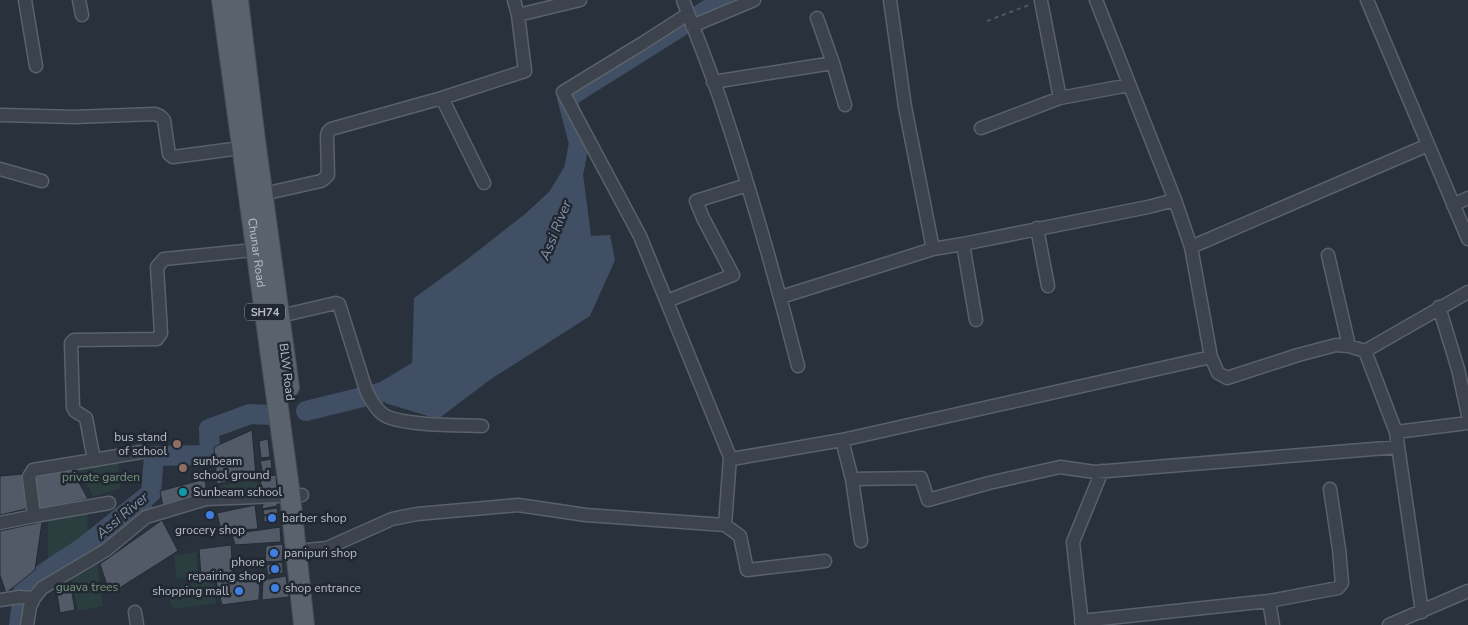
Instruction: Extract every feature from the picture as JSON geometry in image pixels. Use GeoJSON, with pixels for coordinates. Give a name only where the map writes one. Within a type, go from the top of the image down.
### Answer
{"type":"FeatureCollection","features":[{"type":"Feature","properties":{"kind":"main road","name":"Chunar Road"},"geometry":{"type":"LineString","coordinates":[[222,0],[248,145],[284,402]]}},
{"type":"Feature","properties":{"kind":"main road","name":"BLW Road"},"geometry":{"type":"LineString","coordinates":[[238,0],[248,145],[263,194],[263,249],[280,316],[284,402],[296,495],[308,550],[318,625]]}},
{"type":"Feature","properties":{"kind":"main road","name":"SH74"},"geometry":{"type":"LineString","coordinates":[[296,495],[304,625]]}},
{"type":"Feature","properties":{"kind":"street"},"geometry":{"type":"LineString","coordinates":[[25,0],[36,66]]}},
{"type":"Feature","properties":{"kind":"street"},"geometry":{"type":"LineString","coordinates":[[79,0],[82,15]]}},
{"type":"Feature","properties":{"kind":"street"},"geometry":{"type":"LineString","coordinates":[[263,194],[321,181],[326,178],[328,174],[327,136],[328,132],[332,129],[442,98],[524,71],[518,15],[514,0]]}},
{"type":"Feature","properties":{"kind":"street"},"geometry":{"type":"LineString","coordinates":[[518,15],[580,0]]}},
{"type":"Feature","properties":{"kind":"street"},"geometry":{"type":"LineString","coordinates":[[683,0],[713,82],[747,185],[781,298],[798,366]]}},
{"type":"Feature","properties":{"kind":"street"},"geometry":{"type":"LineString","coordinates":[[725,525],[730,457],[640,236],[563,92],[643,43],[690,20],[754,0]]}},
{"type":"Feature","properties":{"kind":"street"},"geometry":{"type":"LineString","coordinates":[[890,0],[905,107],[933,249]]}},
{"type":"Feature","properties":{"kind":"street"},"geometry":{"type":"LineString","coordinates":[[1041,0],[1060,98]]}},
{"type":"Feature","properties":{"kind":"street"},"geometry":{"type":"LineString","coordinates":[[1096,0],[1175,200],[1191,248],[1211,357],[1218,373],[1227,378],[1336,345],[1349,346],[1365,351],[1468,292]]}},
{"type":"Feature","properties":{"kind":"street"},"geometry":{"type":"LineString","coordinates":[[1367,0],[1468,239]]}},
{"type":"Feature","properties":{"kind":"street"},"geometry":{"type":"LineString","coordinates":[[817,18],[845,105]]}},
{"type":"Feature","properties":{"kind":"street"},"geometry":{"type":"LineString","coordinates":[[713,82],[832,63]]}},
{"type":"Feature","properties":{"kind":"street"},"geometry":{"type":"LineString","coordinates":[[981,128],[1060,98],[1129,86]]}},
{"type":"Feature","properties":{"kind":"street"},"geometry":{"type":"LineString","coordinates":[[442,98],[484,183]]}},
{"type":"Feature","properties":{"kind":"street"},"geometry":{"type":"LineString","coordinates":[[2,115],[74,117],[155,114],[164,120],[169,154],[173,157],[248,145]]}},
{"type":"Feature","properties":{"kind":"street"},"geometry":{"type":"LineString","coordinates":[[1191,248],[1428,146]]}},
{"type":"Feature","properties":{"kind":"street"},"geometry":{"type":"LineString","coordinates":[[0,169],[42,181]]}},
{"type":"Feature","properties":{"kind":"street"},"geometry":{"type":"LineString","coordinates":[[667,301],[733,275],[696,201],[747,185]]}},
{"type":"Feature","properties":{"kind":"street"},"geometry":{"type":"LineString","coordinates":[[1453,205],[1468,198]]}},
{"type":"Feature","properties":{"kind":"street"},"geometry":{"type":"LineString","coordinates":[[781,298],[933,249],[1148,207],[1175,200]]}},
{"type":"Feature","properties":{"kind":"street"},"geometry":{"type":"LineString","coordinates":[[1037,228],[1048,286]]}},
{"type":"Feature","properties":{"kind":"street"},"geometry":{"type":"LineString","coordinates":[[963,244],[976,320]]}},
{"type":"Feature","properties":{"kind":"street"},"geometry":{"type":"LineString","coordinates":[[94,460],[86,418],[75,411],[74,406],[72,344],[74,340],[157,339],[161,333],[157,266],[159,262],[164,259],[263,249]]}},
{"type":"Feature","properties":{"kind":"street"},"geometry":{"type":"LineString","coordinates":[[1328,255],[1349,346]]}},
{"type":"Feature","properties":{"kind":"street"},"geometry":{"type":"LineString","coordinates":[[280,316],[333,303],[338,304],[368,394],[383,414],[425,423],[482,426]]}},
{"type":"Feature","properties":{"kind":"street"},"geometry":{"type":"LineString","coordinates":[[1439,308],[1458,368],[1468,415]]}},
{"type":"Feature","properties":{"kind":"street"},"geometry":{"type":"LineString","coordinates":[[1365,351],[1396,432],[1422,612]]}},
{"type":"Feature","properties":{"kind":"street"},"geometry":{"type":"LineString","coordinates":[[730,457],[734,459],[842,440],[1211,357]]}},
{"type":"Feature","properties":{"kind":"street"},"geometry":{"type":"LineString","coordinates":[[1396,432],[1468,423]]}},
{"type":"Feature","properties":{"kind":"street"},"geometry":{"type":"LineString","coordinates":[[842,440],[852,479],[861,541]]}},
{"type":"Feature","properties":{"kind":"street"},"geometry":{"type":"LineString","coordinates":[[852,479],[921,478],[928,500],[989,483],[1060,467],[1095,472],[1398,448]]}},
{"type":"Feature","properties":{"kind":"street"},"geometry":{"type":"LineString","coordinates":[[34,516],[28,477],[33,470],[141,452]]}},
{"type":"Feature","properties":{"kind":"street"},"geometry":{"type":"LineString","coordinates":[[1102,471],[1073,542],[1081,623],[1269,601],[1338,588],[1342,583],[1330,489]]}},
{"type":"Feature","properties":{"kind":"street"},"geometry":{"type":"LineString","coordinates":[[27,625],[30,607],[42,588],[106,550],[146,517],[206,499],[296,495]]}},
{"type":"Feature","properties":{"kind":"street"},"geometry":{"type":"LineString","coordinates":[[0,523],[109,503]]}},
{"type":"Feature","properties":{"kind":"street"},"geometry":{"type":"LineString","coordinates":[[308,550],[327,548],[392,520],[417,514],[518,505],[586,515],[725,525],[740,536],[747,570],[825,561]]}},
{"type":"Feature","properties":{"kind":"street"},"geometry":{"type":"LineString","coordinates":[[1389,625],[1468,590]]}},
{"type":"Feature","properties":{"kind":"street"},"geometry":{"type":"LineString","coordinates":[[0,600],[18,597],[34,598]]}},
{"type":"Feature","properties":{"kind":"street"},"geometry":{"type":"LineString","coordinates":[[1269,601],[1273,625]]}},
{"type":"Feature","properties":{"kind":"street"},"geometry":{"type":"LineString","coordinates":[[135,612],[137,625]]}},
{"type":"Feature","properties":{"kind":"path"},"geometry":{"type":"LineString","coordinates":[[986,21],[1041,0]]}},
{"type":"Feature","properties":{"kind":"green space","name":"private garden"},"geometry":{"type":"Polygon","coordinates":[[[118,458],[120,489],[93,496],[76,465],[118,458]]]}},
{"type":"Feature","properties":{"kind":"green space"},"geometry":{"type":"Polygon","coordinates":[[[257,479],[259,492],[222,495],[220,486],[257,479]]]}},
{"type":"Feature","properties":{"kind":"green space"},"geometry":{"type":"Polygon","coordinates":[[[87,510],[88,535],[48,566],[48,519],[87,510]]]}},
{"type":"Feature","properties":{"kind":"green space"},"geometry":{"type":"Polygon","coordinates":[[[197,552],[198,577],[177,579],[174,556],[197,552]]]}},
{"type":"Feature","properties":{"kind":"green space","name":"guava trees"},"geometry":{"type":"Polygon","coordinates":[[[97,563],[103,606],[78,611],[71,578],[97,563]]]}},
{"type":"Feature","properties":{"kind":"green space"},"geometry":{"type":"Polygon","coordinates":[[[213,580],[216,603],[173,609],[166,588],[213,580]]]}},
{"type":"Feature","properties":{"kind":"water"},"geometry":{"type":"Polygon","coordinates":[[[579,143],[591,236],[610,235],[615,260],[590,316],[491,379],[438,419],[385,403],[412,368],[414,298],[525,214],[549,192],[579,143]]]}},
{"type":"Feature","properties":{"kind":"building"},"geometry":{"type":"Polygon","coordinates":[[[252,430],[256,475],[217,484],[214,447],[252,430]]]}},
{"type":"Feature","properties":{"kind":"building"},"geometry":{"type":"Polygon","coordinates":[[[268,439],[270,457],[261,458],[259,441],[268,439]]]}},
{"type":"Feature","properties":{"kind":"building"},"geometry":{"type":"Polygon","coordinates":[[[271,459],[272,474],[263,474],[260,461],[271,459]]]}},
{"type":"Feature","properties":{"kind":"building"},"geometry":{"type":"Polygon","coordinates":[[[71,468],[88,499],[39,509],[35,477],[71,468]]]}},
{"type":"Feature","properties":{"kind":"building"},"geometry":{"type":"Polygon","coordinates":[[[23,474],[26,509],[0,515],[0,476],[23,474]]]}},
{"type":"Feature","properties":{"kind":"building"},"geometry":{"type":"Polygon","coordinates":[[[276,475],[277,491],[262,493],[260,477],[276,475]]]}},
{"type":"Feature","properties":{"kind":"building","name":"Sunbeam school"},"geometry":{"type":"Polygon","coordinates":[[[205,479],[207,494],[163,507],[160,491],[205,479]]]}},
{"type":"Feature","properties":{"kind":"building"},"geometry":{"type":"Polygon","coordinates":[[[277,501],[277,506],[262,509],[263,504],[277,501]]]}},
{"type":"Feature","properties":{"kind":"building"},"geometry":{"type":"Polygon","coordinates":[[[255,505],[258,529],[221,531],[217,513],[255,505]]]}},
{"type":"Feature","properties":{"kind":"building"},"geometry":{"type":"Polygon","coordinates":[[[277,508],[278,513],[264,515],[263,510],[277,508]]]}},
{"type":"Feature","properties":{"kind":"building","name":"barber shop"},"geometry":{"type":"Polygon","coordinates":[[[278,514],[279,520],[264,522],[264,516],[278,514]]]}},
{"type":"Feature","properties":{"kind":"building"},"geometry":{"type":"Polygon","coordinates":[[[162,520],[178,551],[110,594],[100,564],[162,520]]]}},
{"type":"Feature","properties":{"kind":"building"},"geometry":{"type":"Polygon","coordinates":[[[42,522],[35,570],[6,593],[0,575],[0,531],[42,522]]]}},
{"type":"Feature","properties":{"kind":"building"},"geometry":{"type":"Polygon","coordinates":[[[280,527],[281,542],[235,545],[232,534],[280,527]]]}},
{"type":"Feature","properties":{"kind":"building","name":"panipuri shop"},"geometry":{"type":"Polygon","coordinates":[[[283,544],[282,561],[265,562],[266,546],[283,544]]]}},
{"type":"Feature","properties":{"kind":"building"},"geometry":{"type":"Polygon","coordinates":[[[231,545],[233,572],[201,576],[199,549],[231,545]]]}},
{"type":"Feature","properties":{"kind":"building","name":"phone repairing shop"},"geometry":{"type":"Polygon","coordinates":[[[282,562],[283,573],[268,575],[266,565],[282,562]]]}},
{"type":"Feature","properties":{"kind":"building","name":"shop entrance"},"geometry":{"type":"Polygon","coordinates":[[[286,576],[289,597],[262,600],[263,580],[286,576]]]}},
{"type":"Feature","properties":{"kind":"building","name":"shopping mall"},"geometry":{"type":"Polygon","coordinates":[[[260,578],[259,600],[222,605],[216,581],[260,578]]]}},
{"type":"Feature","properties":{"kind":"building"},"geometry":{"type":"Polygon","coordinates":[[[70,582],[75,610],[60,613],[56,587],[70,582]]]}},
{"type":"Feature","properties":{"kind":"waterway","name":"Assi River"},"geometry":{"type":"LineString","coordinates":[[574,170],[579,143],[567,98],[723,0]]}},
{"type":"Feature","properties":{"kind":"waterway","name":"Assi River"},"geometry":{"type":"LineString","coordinates":[[306,411],[383,392],[426,366]]}},
{"type":"Feature","properties":{"kind":"waterway","name":"Assi River"},"geometry":{"type":"LineString","coordinates":[[19,625],[24,587],[81,549],[151,493],[154,456],[210,455],[209,429],[250,414],[273,415]]}},
{"type":"Feature","properties":{"kind":"waterway"},"geometry":{"type":"LineString","coordinates":[[144,512],[151,507]]}},
{"type":"Feature","properties":{"kind":"waterway"},"geometry":{"type":"LineString","coordinates":[[60,571],[138,515]]}},
{"type":"Feature","properties":{"kind":"place","name":"bus stand of school"},"geometry":{"type":"Point","coordinates":[177,444]}},
{"type":"Feature","properties":{"kind":"place","name":"sunbeam school ground"},"geometry":{"type":"Point","coordinates":[183,468]}},
{"type":"Feature","properties":{"kind":"place","name":"Sunbeam school"},"geometry":{"type":"Point","coordinates":[183,492]}},
{"type":"Feature","properties":{"kind":"place","name":"grocery shop"},"geometry":{"type":"Point","coordinates":[210,515]}},
{"type":"Feature","properties":{"kind":"place","name":"barber shop"},"geometry":{"type":"Point","coordinates":[272,518]}},
{"type":"Feature","properties":{"kind":"place","name":"panipuri shop"},"geometry":{"type":"Point","coordinates":[274,553]}},
{"type":"Feature","properties":{"kind":"place","name":"phone repairing shop"},"geometry":{"type":"Point","coordinates":[275,569]}},
{"type":"Feature","properties":{"kind":"place","name":"shop entrance"},"geometry":{"type":"Point","coordinates":[275,588]}},
{"type":"Feature","properties":{"kind":"place","name":"shopping mall"},"geometry":{"type":"Point","coordinates":[239,591]}}]}
